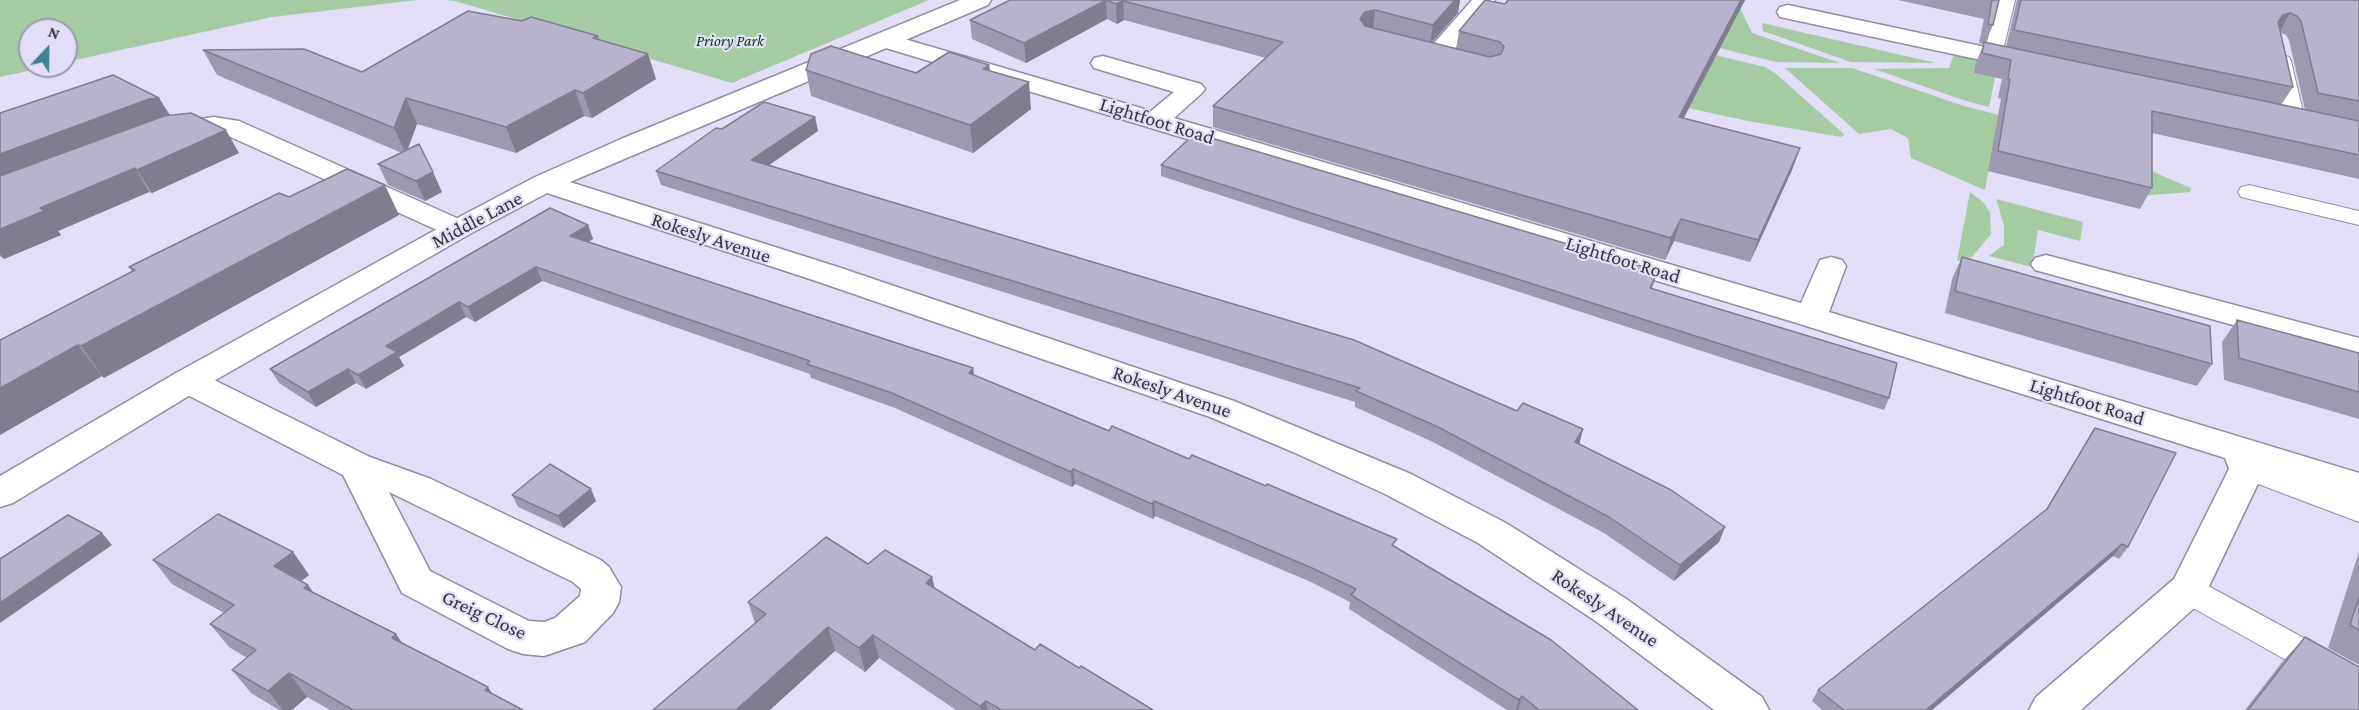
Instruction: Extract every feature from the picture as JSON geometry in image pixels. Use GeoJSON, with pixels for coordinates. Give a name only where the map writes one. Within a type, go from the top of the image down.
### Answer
{"type":"FeatureCollection","features":[{"type":"Feature","properties":{"kind":"street","name":"Middle Lane"},"geometry":{"type":"LineString","coordinates":[[0,493],[188,381],[458,229],[545,183],[622,148],[980,0]]}},
{"type":"Feature","properties":{"kind":"street"},"geometry":{"type":"LineString","coordinates":[[1437,55],[1484,0]]}},
{"type":"Feature","properties":{"kind":"street"},"geometry":{"type":"LineString","coordinates":[[1788,12],[2048,67]]}},
{"type":"Feature","properties":{"kind":"street","name":"Lightfoot Road"},"geometry":{"type":"LineString","coordinates":[[884,40],[1811,317],[2243,459],[2359,487]]}},
{"type":"Feature","properties":{"kind":"street"},"geometry":{"type":"LineString","coordinates":[[1103,63],[1192,89],[1156,120]]}},
{"type":"Feature","properties":{"kind":"street"},"geometry":{"type":"LineString","coordinates":[[151,138],[192,126],[214,124],[230,127],[458,229]]}},
{"type":"Feature","properties":{"kind":"street","name":"Rokesly Avenue"},"geometry":{"type":"LineString","coordinates":[[545,183],[827,274],[1126,376],[1222,409],[1306,443],[1398,484],[1492,533],[1611,610],[1747,710]]}},
{"type":"Feature","properties":{"kind":"street"},"geometry":{"type":"LineString","coordinates":[[2046,264],[2359,349]]}},
{"type":"Feature","properties":{"kind":"street"},"geometry":{"type":"LineString","coordinates":[[1811,317],[1831,266]]}},
{"type":"Feature","properties":{"kind":"street","name":"Greig Close"},"geometry":{"type":"LineString","coordinates":[[188,381],[357,466],[418,489],[587,571],[601,587],[599,602],[570,630],[544,639],[522,637],[416,582],[357,466]]}},
{"type":"Feature","properties":{"kind":"street"},"geometry":{"type":"LineString","coordinates":[[2051,710],[2188,590],[2243,459]]}},
{"type":"Feature","properties":{"kind":"lane"},"geometry":{"type":"LineString","coordinates":[[1993,56],[2006,0]]}},
{"type":"Feature","properties":{"kind":"lane"},"geometry":{"type":"LineString","coordinates":[[2278,40],[2294,120]]}},
{"type":"Feature","properties":{"kind":"lane"},"geometry":{"type":"LineString","coordinates":[[2249,192],[2359,218]]}},
{"type":"Feature","properties":{"kind":"lane"},"geometry":{"type":"LineString","coordinates":[[2243,459],[2359,511]]}},
{"type":"Feature","properties":{"kind":"lane"},"geometry":{"type":"LineString","coordinates":[[2188,590],[2359,684]]}},
{"type":"Feature","properties":{"kind":"green space"},"geometry":{"type":"Polygon","coordinates":[[[0,0],[417,0],[272,17],[78,59],[78,18],[18,18],[18,73],[0,77],[0,0]]]}},
{"type":"Feature","properties":{"kind":"green space","name":"Priory Park"},"geometry":{"type":"Polygon","coordinates":[[[445,0],[929,0],[732,83],[455,1],[445,0]]]}},
{"type":"Feature","properties":{"kind":"green space"},"geometry":{"type":"Polygon","coordinates":[[[1740,8],[1752,33],[1840,63],[1776,62],[1719,48],[1740,8]]]}},
{"type":"Feature","properties":{"kind":"green space"},"geometry":{"type":"Polygon","coordinates":[[[1762,23],[1936,63],[1851,62],[1763,31],[1762,23]]]}},
{"type":"Feature","properties":{"kind":"green space"},"geometry":{"type":"Polygon","coordinates":[[[1954,54],[1982,61],[1995,78],[1989,107],[1874,69],[1949,68],[1954,54]]]}},
{"type":"Feature","properties":{"kind":"green space"},"geometry":{"type":"Polygon","coordinates":[[[1715,55],[1765,67],[1775,73],[1845,135],[1841,137],[1688,108],[1715,55]]]}},
{"type":"Feature","properties":{"kind":"green space"},"geometry":{"type":"Polygon","coordinates":[[[1785,68],[1852,68],[1964,106],[1999,115],[1985,190],[1911,158],[1908,138],[1891,129],[1859,134],[1785,68]]]}},
{"type":"Feature","properties":{"kind":"green space"},"geometry":{"type":"Polygon","coordinates":[[[2142,167],[2191,188],[2190,192],[2140,196],[2142,167]]]}},
{"type":"Feature","properties":{"kind":"green space"},"geometry":{"type":"Polygon","coordinates":[[[1970,192],[1983,202],[1990,212],[1991,234],[1972,257],[1957,261],[1970,192]]]}},
{"type":"Feature","properties":{"kind":"green space"},"geometry":{"type":"Polygon","coordinates":[[[1996,199],[2083,222],[2080,241],[2038,230],[2032,267],[1989,256],[2004,245],[2004,225],[1996,199]]]}},
{"type":"Feature","properties":{"kind":"building"},"geometry":{"type":"Polygon","coordinates":[[[1010,0],[1106,0],[1024,43],[970,20],[1010,0]]]}},
{"type":"Feature","properties":{"kind":"building"},"geometry":{"type":"Polygon","coordinates":[[[1106,0],[1455,0],[1433,25],[1375,10],[1365,12],[1360,19],[1365,26],[1490,57],[1501,54],[1504,47],[1500,42],[1459,31],[1485,0],[1505,4],[1508,0],[1741,0],[1679,117],[1800,148],[1758,240],[1681,219],[1671,238],[1213,106],[1283,42],[1123,1],[1116,4],[1106,0]]]}},
{"type":"Feature","properties":{"kind":"building"},"geometry":{"type":"Polygon","coordinates":[[[1992,0],[1999,0],[1993,25],[1988,24],[1992,0]]]}},
{"type":"Feature","properties":{"kind":"building"},"geometry":{"type":"Polygon","coordinates":[[[2021,0],[2359,0],[2359,101],[2318,93],[2301,21],[2290,13],[2283,15],[2278,22],[2293,87],[2014,30],[2021,0]]]}},
{"type":"Feature","properties":{"kind":"building"},"geometry":{"type":"Polygon","coordinates":[[[468,11],[522,21],[531,17],[598,36],[593,38],[648,54],[583,93],[575,90],[506,127],[406,98],[394,128],[203,50],[304,49],[362,72],[468,11]]]}},
{"type":"Feature","properties":{"kind":"building"},"geometry":{"type":"Polygon","coordinates":[[[1984,42],[2359,121],[2359,155],[2152,111],[2152,188],[1998,151],[2011,60],[1982,53],[1984,42]]]}},
{"type":"Feature","properties":{"kind":"building"},"geometry":{"type":"Polygon","coordinates":[[[831,46],[916,73],[949,52],[989,65],[983,69],[1029,82],[970,125],[806,70],[811,54],[831,46]]]}},
{"type":"Feature","properties":{"kind":"building"},"geometry":{"type":"Polygon","coordinates":[[[113,75],[159,98],[149,99],[0,154],[0,113],[113,75]]]}},
{"type":"Feature","properties":{"kind":"building"},"geometry":{"type":"Polygon","coordinates":[[[764,102],[815,117],[751,160],[1354,340],[1517,411],[1523,403],[1583,429],[1575,442],[1671,490],[1725,527],[1680,565],[1609,517],[1436,426],[1356,391],[1360,388],[656,171],[716,128],[722,129],[764,102]]]}},
{"type":"Feature","properties":{"kind":"building"},"geometry":{"type":"Polygon","coordinates":[[[191,113],[226,130],[137,170],[135,168],[40,208],[44,211],[0,229],[0,176],[164,116],[191,113]]]}},
{"type":"Feature","properties":{"kind":"building"},"geometry":{"type":"Polygon","coordinates":[[[1195,133],[1658,271],[1650,288],[1897,363],[1889,398],[1161,165],[1195,133]]]}},
{"type":"Feature","properties":{"kind":"building"},"geometry":{"type":"Polygon","coordinates":[[[419,144],[433,172],[416,181],[378,164],[419,144]]]}},
{"type":"Feature","properties":{"kind":"building"},"geometry":{"type":"Polygon","coordinates":[[[347,169],[385,185],[0,388],[0,340],[135,270],[129,267],[279,193],[289,197],[347,169]]]}},
{"type":"Feature","properties":{"kind":"building"},"geometry":{"type":"Polygon","coordinates":[[[550,208],[588,225],[570,236],[973,368],[969,373],[1109,431],[1112,426],[1189,459],[1192,455],[1397,539],[1392,545],[1551,640],[1638,710],[1539,710],[1522,696],[1519,700],[1351,595],[1356,589],[1312,568],[1154,501],[1152,504],[1073,469],[1071,472],[892,393],[807,364],[810,361],[536,267],[468,307],[459,302],[386,346],[397,352],[358,375],[348,369],[308,392],[270,369],[550,208]]]}},
{"type":"Feature","properties":{"kind":"building"},"geometry":{"type":"Polygon","coordinates":[[[1962,257],[2210,326],[2212,364],[1955,291],[1962,257]]]}},
{"type":"Feature","properties":{"kind":"building"},"geometry":{"type":"Polygon","coordinates":[[[2237,320],[2359,353],[2359,392],[2239,358],[2237,320]]]}},
{"type":"Feature","properties":{"kind":"building"},"geometry":{"type":"Polygon","coordinates":[[[2095,428],[2176,453],[2128,547],[2122,544],[1926,710],[1844,710],[1818,690],[2047,509],[2095,428]]]}},
{"type":"Feature","properties":{"kind":"building"},"geometry":{"type":"Polygon","coordinates":[[[550,464],[591,489],[558,516],[512,495],[550,464]]]}},
{"type":"Feature","properties":{"kind":"building"},"geometry":{"type":"Polygon","coordinates":[[[218,514],[293,552],[274,566],[308,585],[304,588],[396,634],[392,638],[488,687],[485,690],[523,710],[353,710],[289,673],[268,691],[232,670],[256,650],[210,624],[234,605],[153,560],[218,514]]]}},
{"type":"Feature","properties":{"kind":"building"},"geometry":{"type":"Polygon","coordinates":[[[68,515],[102,533],[0,603],[0,559],[68,515]]]}},
{"type":"Feature","properties":{"kind":"building"},"geometry":{"type":"Polygon","coordinates":[[[826,537],[868,564],[885,550],[932,577],[926,583],[1035,650],[1040,644],[1153,710],[1001,710],[986,701],[980,706],[873,635],[859,648],[828,627],[736,710],[653,710],[766,614],[748,602],[826,537]]]}},
{"type":"Feature","properties":{"kind":"building"},"geometry":{"type":"Polygon","coordinates":[[[2359,597],[2359,630],[2350,625],[2359,597]]]}},
{"type":"Feature","properties":{"kind":"building"},"geometry":{"type":"Polygon","coordinates":[[[2305,637],[2359,667],[2359,710],[2248,710],[2305,637]]]}}]}
